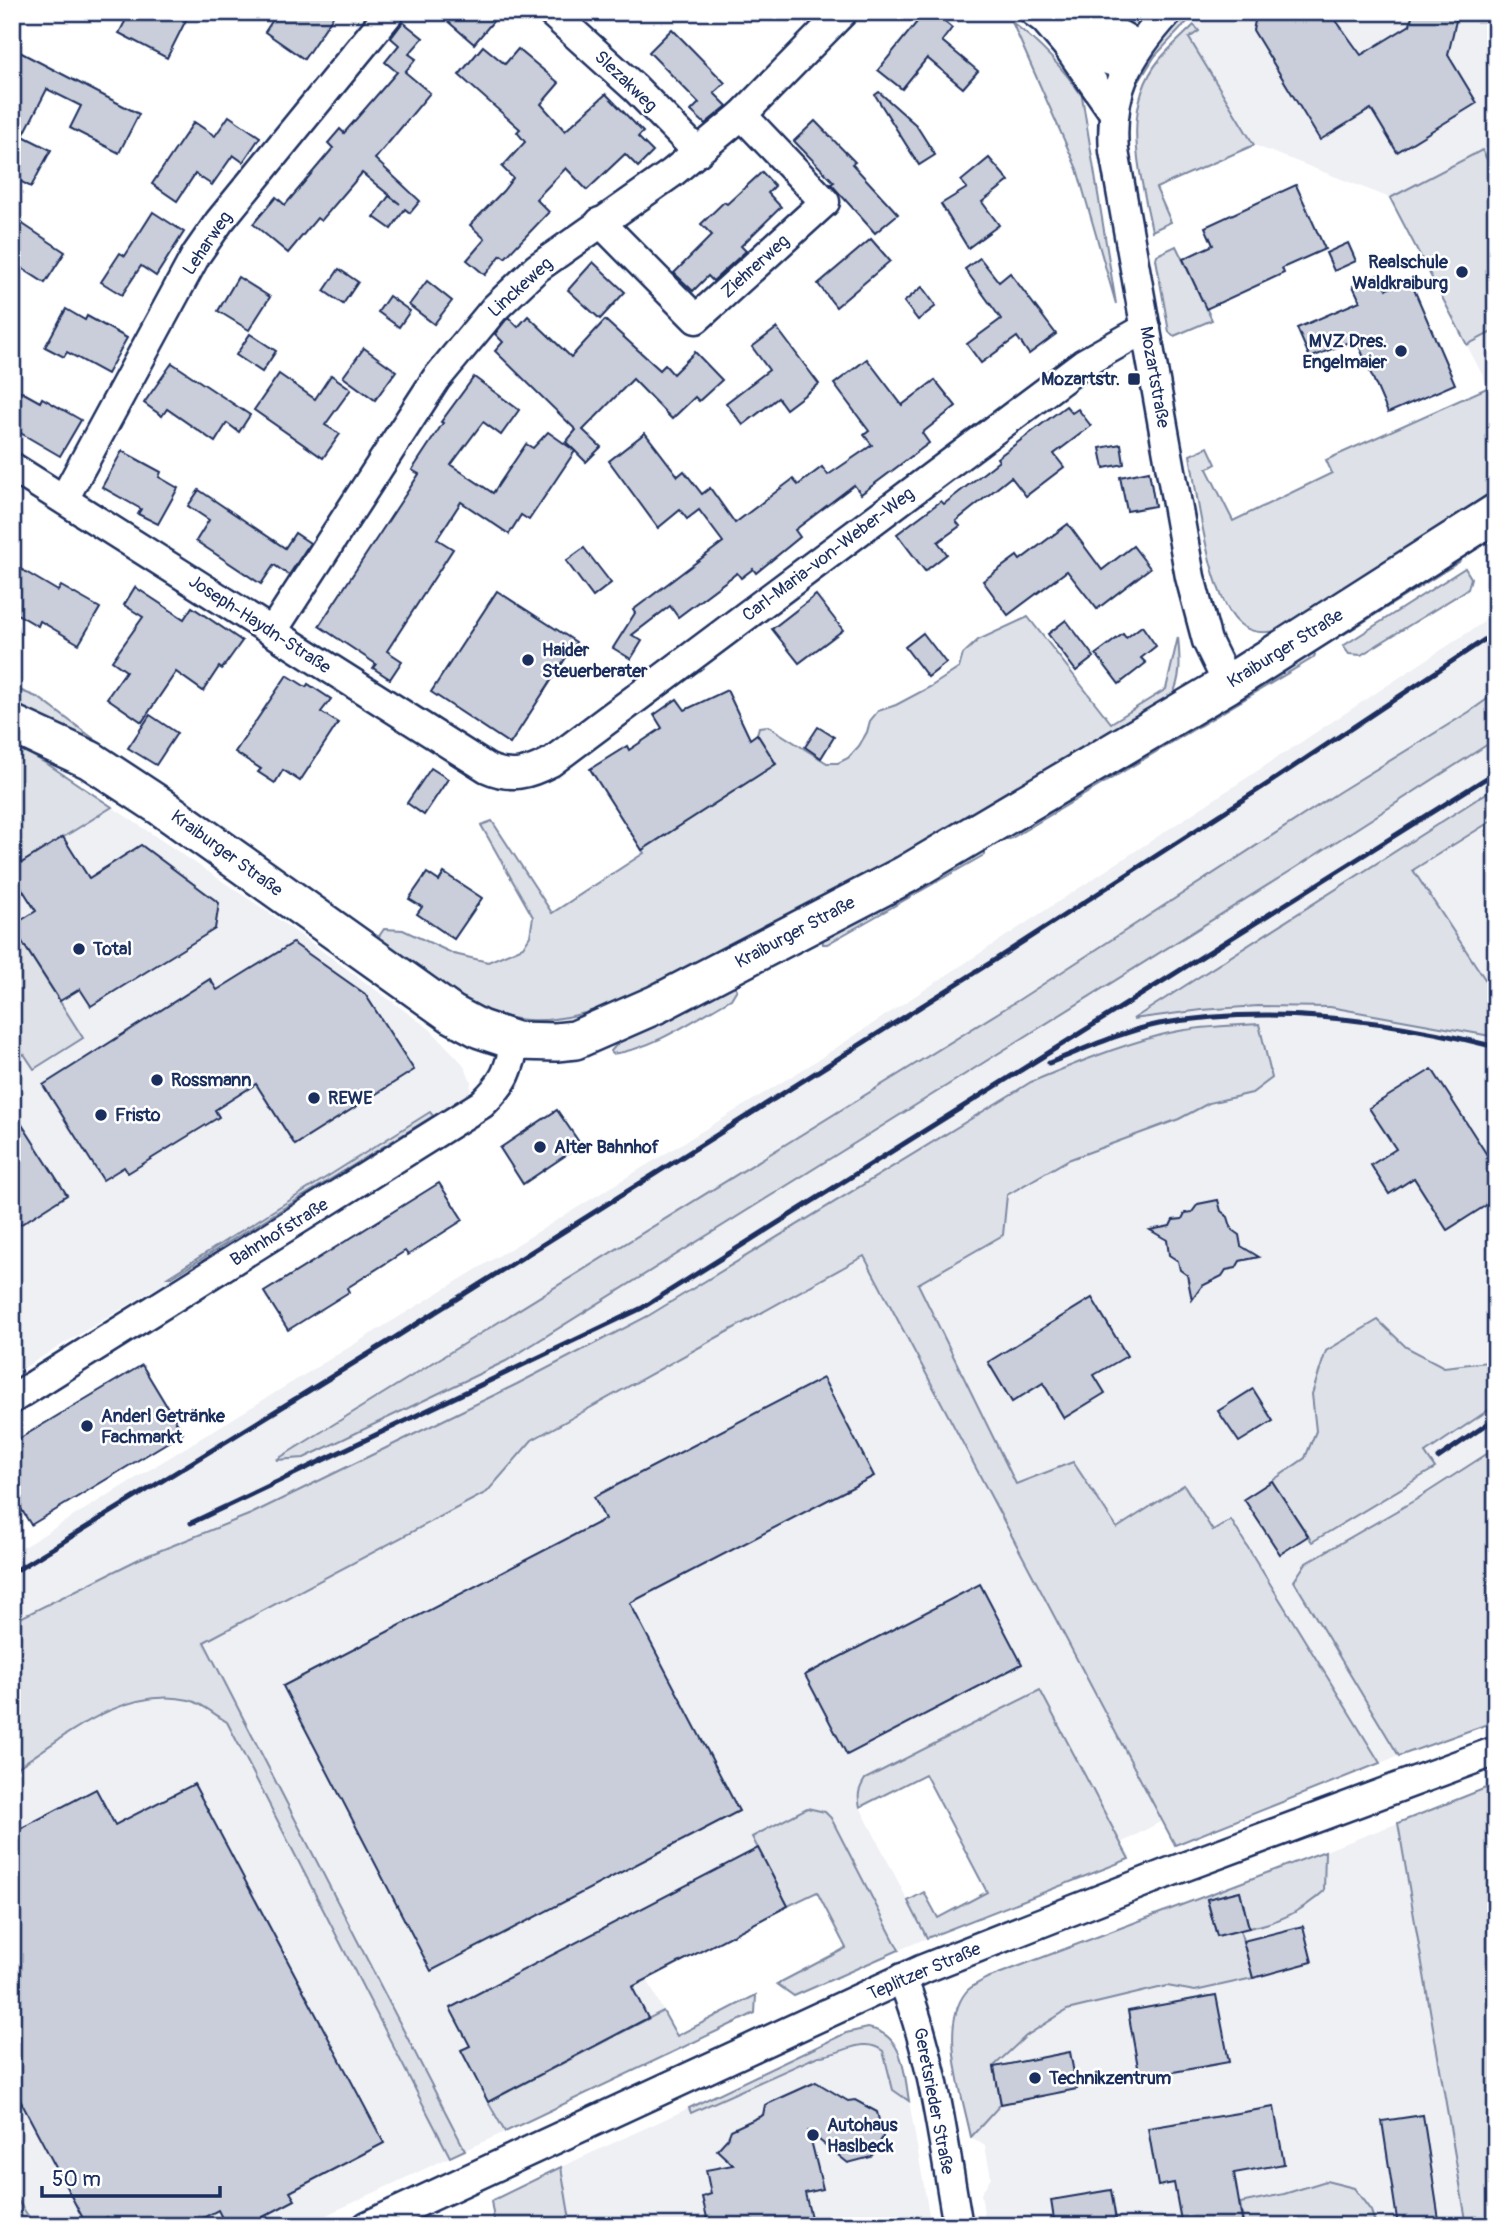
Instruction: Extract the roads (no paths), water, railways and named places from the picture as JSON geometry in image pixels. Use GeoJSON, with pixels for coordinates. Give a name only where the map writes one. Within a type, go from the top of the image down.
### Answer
{"type":"FeatureCollection","features":[{"type":"Feature","properties":{"kind":"main road","name":"Kraiburger Straße"},"geometry":{"type":"LineString","coordinates":[[12,724],[89,760],[160,806],[452,1014],[516,1041],[575,1040],[657,1004],[905,875],[1228,684],[1496,513]]}},
{"type":"Feature","properties":{"kind":"street","name":"Leharweg"},"geometry":{"type":"LineString","coordinates":[[64,499],[196,255],[219,222],[390,12]]}},
{"type":"Feature","properties":{"kind":"street","name":"Slezakweg"},"geometry":{"type":"LineString","coordinates":[[551,12],[625,79],[698,152]]}},
{"type":"Feature","properties":{"kind":"street","name":"Linckeweg"},"geometry":{"type":"LineString","coordinates":[[272,632],[413,412],[465,341],[519,284],[600,222],[672,173],[743,115],[843,12]]}},
{"type":"Feature","properties":{"kind":"street"},"geometry":{"type":"LineString","coordinates":[[1133,56],[1168,12]]}},
{"type":"Feature","properties":{"kind":"street"},"geometry":{"type":"LineString","coordinates":[[1039,16],[1120,35],[1133,56]]}},
{"type":"Feature","properties":{"kind":"street"},"geometry":{"type":"LineString","coordinates":[[1039,16],[1068,47],[1114,113]]}},
{"type":"Feature","properties":{"kind":"street"},"geometry":{"type":"LineString","coordinates":[[1068,47],[1133,56]]}},
{"type":"Feature","properties":{"kind":"street","name":"Mozartstraße"},"geometry":{"type":"LineString","coordinates":[[1133,56],[1117,93],[1114,151],[1197,611],[1207,640],[1228,684]]}},
{"type":"Feature","properties":{"kind":"street","name":"Ziehrerweg"},"geometry":{"type":"LineString","coordinates":[[600,222],[696,319],[825,202],[743,115]]}},
{"type":"Feature","properties":{"kind":"street","name":"Carl-Maria-von-Weber-Weg"},"geometry":{"type":"LineString","coordinates":[[509,775],[534,771],[551,762],[1084,363],[1146,328]]}},
{"type":"Feature","properties":{"kind":"street","name":"Joseph-Haydn-Straße"},"geometry":{"type":"LineString","coordinates":[[12,467],[476,761],[498,773],[509,775]]}},
{"type":"Feature","properties":{"kind":"street","name":"Bahnhofstraße"},"geometry":{"type":"LineString","coordinates":[[12,1399],[482,1104],[499,1088],[508,1074],[516,1041]]}},
{"type":"Feature","properties":{"kind":"street","name":"Teplitzer Straße"},"geometry":{"type":"LineString","coordinates":[[368,2226],[902,1978],[1170,1872],[1496,1751]]}},
{"type":"Feature","properties":{"kind":"street","name":"Geretsrieder Straße"},"geometry":{"type":"LineString","coordinates":[[902,1978],[917,2015],[928,2055],[958,2226]]}},
{"type":"Feature","properties":{"kind":"railway"},"geometry":{"type":"LineString","coordinates":[[12,1573],[388,1342],[990,963],[1496,632]]}},
{"type":"Feature","properties":{"kind":"railway"},"geometry":{"type":"LineString","coordinates":[[191,1523],[642,1308],[1496,772]]}},
{"type":"Feature","properties":{"kind":"railway"},"geometry":{"type":"LineString","coordinates":[[1049,1063],[1145,1027],[1201,1018],[1243,1015],[1286,1015],[1371,1022],[1496,1047]]}},
{"type":"Feature","properties":{"kind":"railway"},"geometry":{"type":"LineString","coordinates":[[1438,1458],[1496,1418]]}},
{"type":"Feature","properties":{"kind":"place","name":"Realschule Waldkraiburg"},"geometry":{"type":"Point","coordinates":[1462,272]}},
{"type":"Feature","properties":{"kind":"place","name":"MVZ Dres. Engelmaier"},"geometry":{"type":"Point","coordinates":[1401,351]}},
{"type":"Feature","properties":{"kind":"place","name":"Mozartstr."},"geometry":{"type":"Point","coordinates":[1134,379]}},
{"type":"Feature","properties":{"kind":"place","name":"Haider Steuerberater"},"geometry":{"type":"Point","coordinates":[528,660]}},
{"type":"Feature","properties":{"kind":"place","name":"Total"},"geometry":{"type":"Point","coordinates":[79,949]}},
{"type":"Feature","properties":{"kind":"place","name":"Rossmann"},"geometry":{"type":"Point","coordinates":[157,1080]}},
{"type":"Feature","properties":{"kind":"place","name":"REWE"},"geometry":{"type":"Point","coordinates":[314,1098]}},
{"type":"Feature","properties":{"kind":"place","name":"Fristo"},"geometry":{"type":"Point","coordinates":[101,1115]}},
{"type":"Feature","properties":{"kind":"place","name":"Alter Bahnhof"},"geometry":{"type":"Point","coordinates":[540,1147]}},
{"type":"Feature","properties":{"kind":"place","name":"Anderl Getränke Fachmarkt"},"geometry":{"type":"Point","coordinates":[87,1426]}},
{"type":"Feature","properties":{"kind":"place","name":"Technikzentrum"},"geometry":{"type":"Point","coordinates":[1035,2078]}},
{"type":"Feature","properties":{"kind":"place","name":"Autohaus Haslbeck"},"geometry":{"type":"Point","coordinates":[813,2135]}}]}
